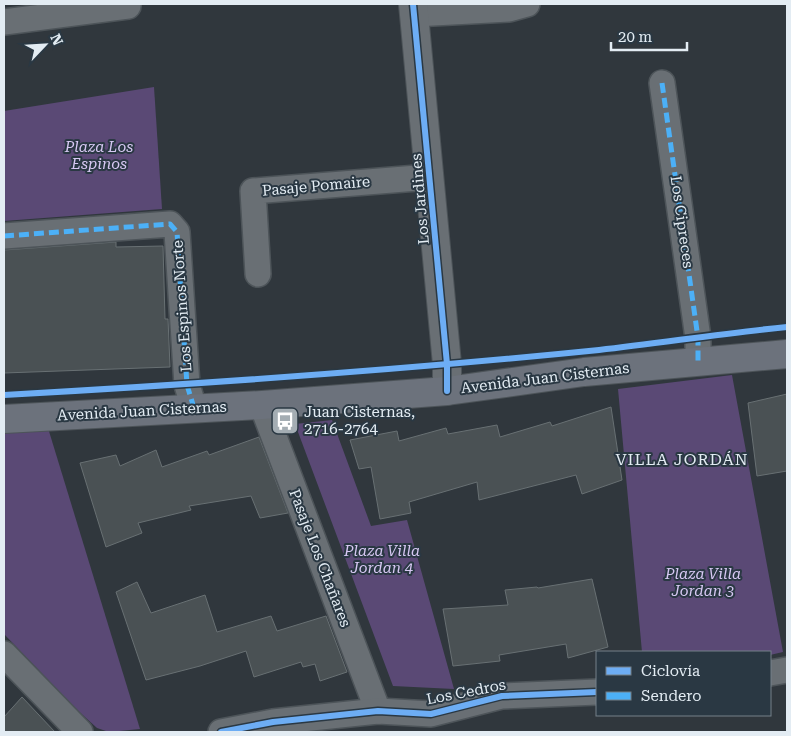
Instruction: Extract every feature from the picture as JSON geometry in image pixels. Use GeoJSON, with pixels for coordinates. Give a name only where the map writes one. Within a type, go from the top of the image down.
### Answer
{"type":"FeatureCollection","features":[{"type":"Feature","properties":{"kind":"main road","name":"Avenida Juan Cisternas"},"geometry":{"type":"LineString","coordinates":[[4,419],[262,405],[448,391],[584,372],[787,354]]}},
{"type":"Feature","properties":{"kind":"street"},"geometry":{"type":"LineString","coordinates":[[414,9],[509,9],[527,4]]}},
{"type":"Feature","properties":{"kind":"street"},"geometry":{"type":"LineString","coordinates":[[4,22],[128,6]]}},
{"type":"Feature","properties":{"kind":"street","name":"Los Jardines"},"geometry":{"type":"LineString","coordinates":[[414,9],[448,391]]}},
{"type":"Feature","properties":{"kind":"street","name":"Los Cipreces"},"geometry":{"type":"LineString","coordinates":[[662,82],[698,338],[698,362]]}},
{"type":"Feature","properties":{"kind":"street","name":"Pasaje Pomaire"},"geometry":{"type":"LineString","coordinates":[[258,274],[253,191],[430,177]]}},
{"type":"Feature","properties":{"kind":"street","name":"Los Espinos Norte"},"geometry":{"type":"LineString","coordinates":[[4,236],[170,224],[177,232],[187,384],[194,408]]}},
{"type":"Feature","properties":{"kind":"street","name":"Pasaje Los Chañares"},"geometry":{"type":"LineString","coordinates":[[262,405],[378,711]]}},
{"type":"Feature","properties":{"kind":"street"},"geometry":{"type":"LineString","coordinates":[[4,654],[80,732]]}},
{"type":"Feature","properties":{"kind":"street"},"geometry":{"type":"LineString","coordinates":[[771,673],[787,670]]}},
{"type":"Feature","properties":{"kind":"street","name":"Los Cedros"},"geometry":{"type":"LineString","coordinates":[[221,732],[273,722],[378,711],[431,714],[502,696],[596,692]]}},
{"type":"Feature","properties":{"kind":"green space","name":"Plaza Los Espinos"},"geometry":{"type":"Polygon","coordinates":[[[154,87],[162,209],[4,221],[4,111],[154,87]]]}},
{"type":"Feature","properties":{"kind":"green space","name":"Plaza Villa Jordan 3"},"geometry":{"type":"Polygon","coordinates":[[[732,375],[783,652],[771,655],[771,651],[642,651],[618,389],[732,375]]]}},
{"type":"Feature","properties":{"kind":"green space","name":"Plaza Villa Jordan 4"},"geometry":{"type":"Polygon","coordinates":[[[332,420],[371,526],[407,520],[454,689],[393,686],[295,424],[332,420]]]}},
{"type":"Feature","properties":{"kind":"green space"},"geometry":{"type":"Polygon","coordinates":[[[48,428],[140,729],[109,732],[97,728],[75,708],[4,634],[4,429],[48,428]]]}},
{"type":"Feature","properties":{"kind":"building"},"geometry":{"type":"Polygon","coordinates":[[[116,242],[116,247],[163,246],[165,319],[168,319],[170,367],[4,373],[4,250],[116,242]]]}},
{"type":"Feature","properties":{"kind":"building"},"geometry":{"type":"Polygon","coordinates":[[[787,394],[787,471],[757,476],[748,403],[787,394]]]}},
{"type":"Feature","properties":{"kind":"building"},"geometry":{"type":"Polygon","coordinates":[[[611,407],[622,480],[582,494],[576,475],[479,500],[477,482],[409,502],[411,513],[380,519],[371,467],[359,469],[350,440],[397,431],[399,441],[446,428],[448,434],[497,425],[500,437],[550,422],[552,426],[611,407]]]}},
{"type":"Feature","properties":{"kind":"building"},"geometry":{"type":"Polygon","coordinates":[[[259,437],[288,513],[260,518],[251,496],[189,506],[191,510],[138,523],[142,533],[106,547],[80,463],[116,455],[120,466],[156,450],[162,467],[207,451],[209,455],[259,437]]]}},
{"type":"Feature","properties":{"kind":"building"},"geometry":{"type":"Polygon","coordinates":[[[592,579],[608,647],[568,658],[566,644],[499,655],[500,661],[453,666],[443,609],[508,605],[505,590],[538,588],[592,579]]]}},
{"type":"Feature","properties":{"kind":"building"},"geometry":{"type":"Polygon","coordinates":[[[137,582],[151,613],[205,595],[217,632],[271,616],[277,631],[326,616],[347,672],[320,681],[315,664],[303,667],[301,662],[254,677],[246,651],[200,666],[146,680],[116,592],[137,582]]]}},
{"type":"Feature","properties":{"kind":"building"},"geometry":{"type":"Polygon","coordinates":[[[22,697],[55,732],[4,732],[4,717],[22,697]]]}},
{"type":"Feature","properties":{"kind":"marked path"},"geometry":{"type":"LineString","coordinates":[[662,83],[698,338],[698,362]]}},
{"type":"Feature","properties":{"kind":"marked path"},"geometry":{"type":"LineString","coordinates":[[4,236],[170,224],[177,232],[187,385],[194,408]]}},
{"type":"Feature","properties":{"kind":"cycle path"},"geometry":{"type":"LineString","coordinates":[[413,4],[447,364],[447,391]]}},
{"type":"Feature","properties":{"kind":"cycle path"},"geometry":{"type":"LineString","coordinates":[[4,395],[450,364],[599,350],[787,327]]}},
{"type":"Feature","properties":{"kind":"cycle path"},"geometry":{"type":"LineString","coordinates":[[221,732],[273,722],[378,711],[431,714],[502,696],[596,692]]}},
{"type":"Feature","properties":{"kind":"place","name":"Juan Cisternas, 2716-2764"},"geometry":{"type":"Point","coordinates":[285,421]}},
{"type":"Feature","properties":{"kind":"district","name":"VILLA JORDÁN"},"geometry":{"type":"Point","coordinates":[682,459]}}]}
